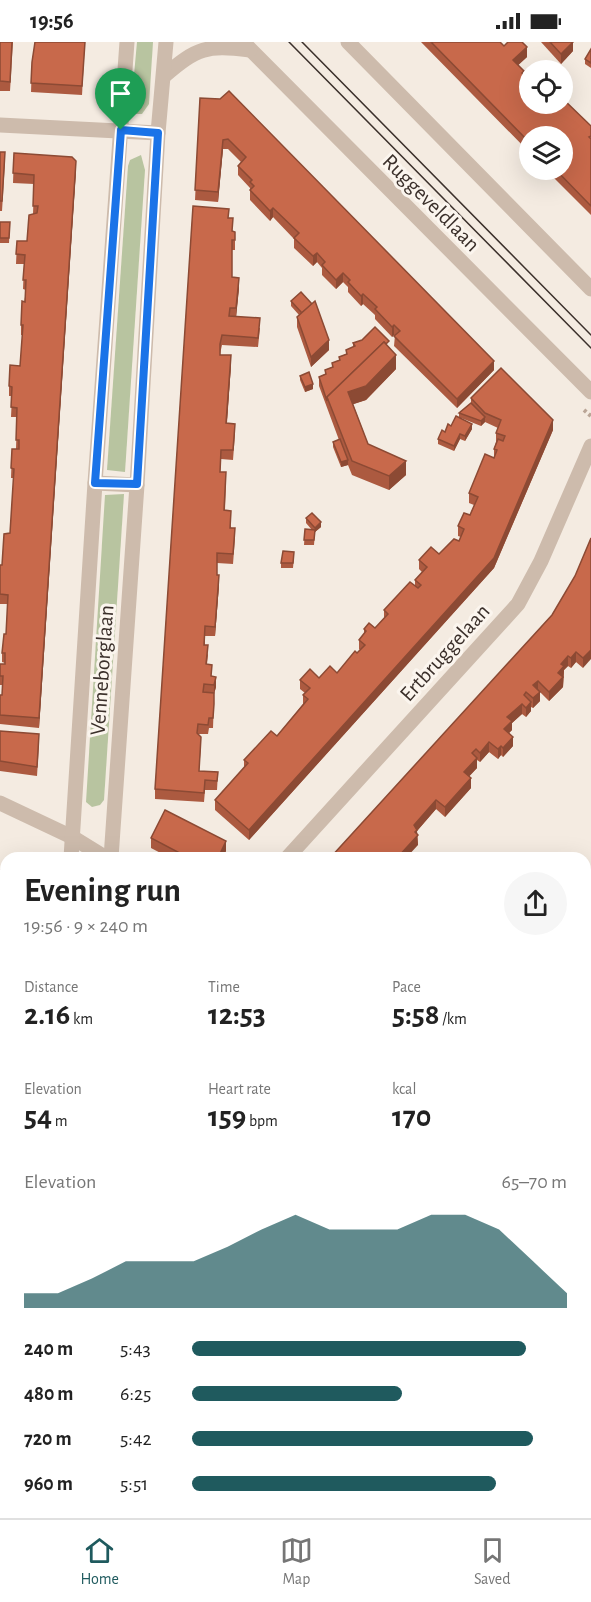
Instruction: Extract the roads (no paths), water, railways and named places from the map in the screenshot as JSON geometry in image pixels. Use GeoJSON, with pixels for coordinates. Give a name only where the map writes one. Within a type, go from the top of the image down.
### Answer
{"type":"FeatureCollection","features":[{"type":"Feature","properties":{"kind":"street","name":"Venneborglaan"},"geometry":{"type":"LineString","coordinates":[[71,852],[127,42]]}},
{"type":"Feature","properties":{"kind":"street","name":"Venneborglaan"},"geometry":{"type":"LineString","coordinates":[[111,852],[158,133],[166,42]]}},
{"type":"Feature","properties":{"kind":"street"},"geometry":{"type":"LineString","coordinates":[[348,42],[591,289]]}},
{"type":"Feature","properties":{"kind":"street"},"geometry":{"type":"LineString","coordinates":[[164,76],[194,52],[212,48],[247,46]]}},
{"type":"Feature","properties":{"kind":"street","name":"Ruggeveldlaan"},"geometry":{"type":"LineString","coordinates":[[247,46],[591,393]]}},
{"type":"Feature","properties":{"kind":"street"},"geometry":{"type":"LineString","coordinates":[[0,125],[158,133]]}},
{"type":"Feature","properties":{"kind":"street","name":"Ertbruggelaan"},"geometry":{"type":"LineString","coordinates":[[292,852],[518,604],[542,561],[591,446]]}},
{"type":"Feature","properties":{"kind":"street"},"geometry":{"type":"LineString","coordinates":[[95,483],[137,484]]}},
{"type":"Feature","properties":{"kind":"street"},"geometry":{"type":"LineString","coordinates":[[0,803],[72,837],[96,852]]}},
{"type":"Feature","properties":{"kind":"tram line"},"geometry":{"type":"LineString","coordinates":[[289,42],[591,348]]}},
{"type":"Feature","properties":{"kind":"tram line"},"geometry":{"type":"LineString","coordinates":[[302,42],[591,335]]}}]}
